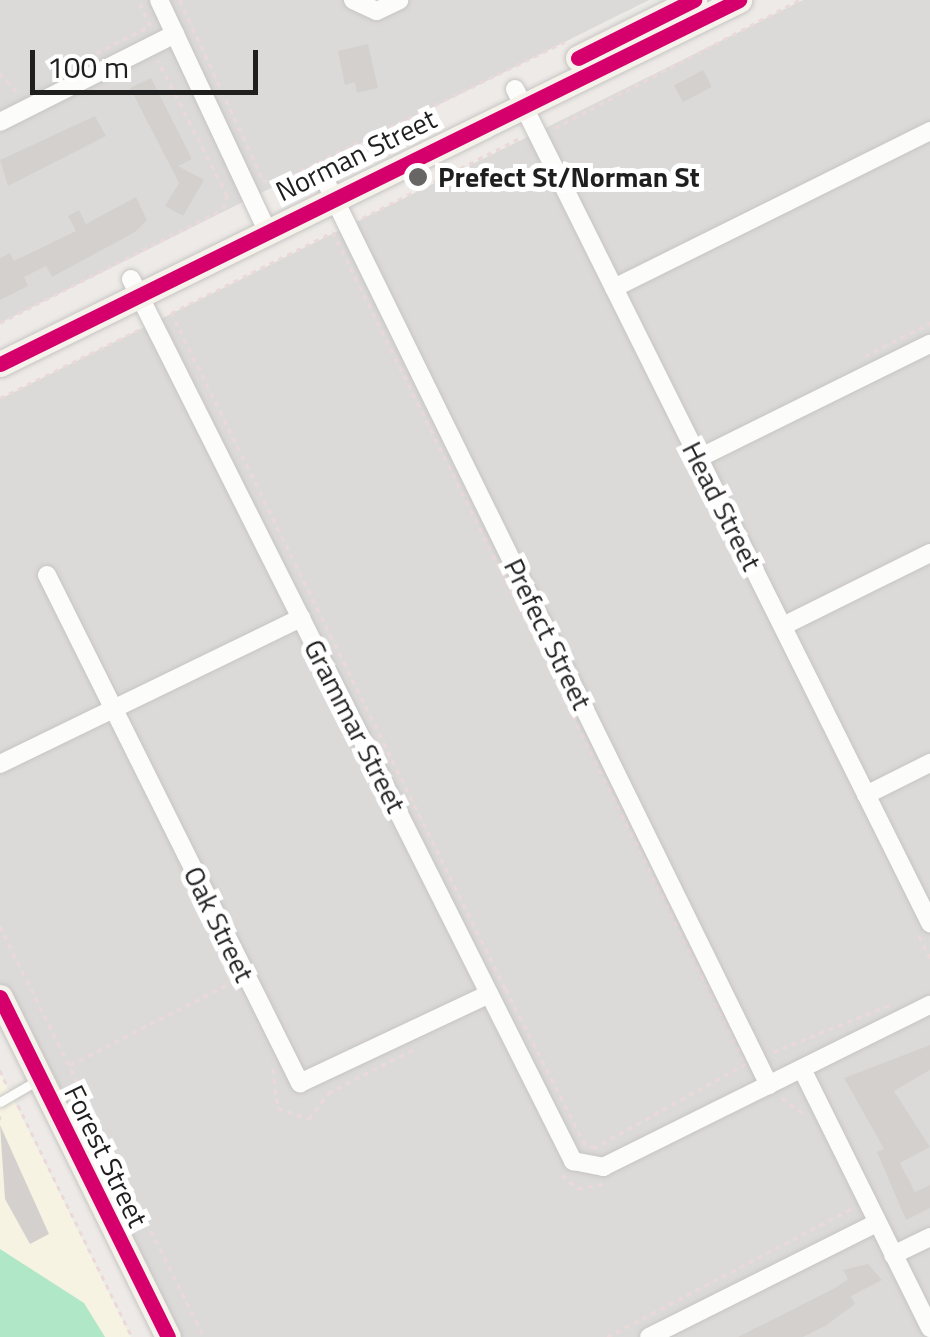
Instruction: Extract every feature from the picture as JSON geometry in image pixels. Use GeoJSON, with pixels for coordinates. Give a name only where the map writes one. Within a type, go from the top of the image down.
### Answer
{"type":"FeatureCollection","features":[{"type":"Feature","properties":{"kind":"main road","name":"Norman Street"},"geometry":{"type":"LineString","coordinates":[[0,344],[135,286],[518,95],[694,0]]}},
{"type":"Feature","properties":{"kind":"main road","name":"Norman Street"},"geometry":{"type":"LineString","coordinates":[[669,14],[739,0]]}},
{"type":"Feature","properties":{"kind":"main road","name":"Norman Street"},"geometry":{"type":"LineString","coordinates":[[0,364],[135,286]]}},
{"type":"Feature","properties":{"kind":"main road","name":"Forest Street"},"geometry":{"type":"LineString","coordinates":[[0,998],[168,1337]]}},
{"type":"Feature","properties":{"kind":"street"},"geometry":{"type":"LineString","coordinates":[[159,0],[263,222]]}},
{"type":"Feature","properties":{"kind":"street"},"geometry":{"type":"LineString","coordinates":[[353,0],[378,11],[400,0]]}},
{"type":"Feature","properties":{"kind":"street"},"geometry":{"type":"LineString","coordinates":[[2,115],[175,34]]}},
{"type":"Feature","properties":{"kind":"street","name":"Head Street"},"geometry":{"type":"LineString","coordinates":[[518,95],[930,923]]}},
{"type":"Feature","properties":{"kind":"street"},"geometry":{"type":"LineString","coordinates":[[614,288],[930,131]]}},
{"type":"Feature","properties":{"kind":"street","name":"Prefect Street"},"geometry":{"type":"LineString","coordinates":[[330,189],[770,1086]]}},
{"type":"Feature","properties":{"kind":"street","name":"Grammar Street"},"geometry":{"type":"LineString","coordinates":[[135,286],[310,616],[489,994],[582,1169],[770,1086]]}},
{"type":"Feature","properties":{"kind":"street"},"geometry":{"type":"LineString","coordinates":[[699,458],[930,344]]}},
{"type":"Feature","properties":{"kind":"street"},"geometry":{"type":"LineString","coordinates":[[782,626],[930,553]]}},
{"type":"Feature","properties":{"kind":"street","name":"Oak Street"},"geometry":{"type":"LineString","coordinates":[[47,575],[299,1089],[489,994]]}},
{"type":"Feature","properties":{"kind":"street"},"geometry":{"type":"LineString","coordinates":[[0,764],[310,616]]}},
{"type":"Feature","properties":{"kind":"street"},"geometry":{"type":"LineString","coordinates":[[866,795],[930,763]]}},
{"type":"Feature","properties":{"kind":"street"},"geometry":{"type":"LineString","coordinates":[[770,1086],[930,1004]]}},
{"type":"Feature","properties":{"kind":"street"},"geometry":{"type":"LineString","coordinates":[[802,1069],[930,1328]]}},
{"type":"Feature","properties":{"kind":"street"},"geometry":{"type":"LineString","coordinates":[[649,1337],[877,1224]]}},
{"type":"Feature","properties":{"kind":"street"},"geometry":{"type":"LineString","coordinates":[[893,1255],[930,1237]]}},
{"type":"Feature","properties":{"kind":"lane"},"geometry":{"type":"LineString","coordinates":[[0,1084],[6,1098],[40,1078]]}},
{"type":"Feature","properties":{"kind":"path"},"geometry":{"type":"LineString","coordinates":[[138,0],[150,26]]}},
{"type":"Feature","properties":{"kind":"path"},"geometry":{"type":"LineString","coordinates":[[180,0],[263,180],[273,184],[576,36]]}},
{"type":"Feature","properties":{"kind":"path"},"geometry":{"type":"LineString","coordinates":[[557,120],[799,0]]}},
{"type":"Feature","properties":{"kind":"path"},"geometry":{"type":"LineString","coordinates":[[0,323],[223,210],[228,196],[166,63],[156,60]]}},
{"type":"Feature","properties":{"kind":"path"},"geometry":{"type":"LineString","coordinates":[[0,73],[17,95]]}},
{"type":"Feature","properties":{"kind":"path"},"geometry":{"type":"LineString","coordinates":[[359,219],[522,138]]}},
{"type":"Feature","properties":{"kind":"path"},"geometry":{"type":"LineString","coordinates":[[310,616],[172,313],[332,232]]}},
{"type":"Feature","properties":{"kind":"path"},"geometry":{"type":"LineString","coordinates":[[0,398],[142,327]]}},
{"type":"Feature","properties":{"kind":"path"},"geometry":{"type":"LineString","coordinates":[[0,926],[204,1337]]}},
{"type":"Feature","properties":{"kind":"path"},"geometry":{"type":"LineString","coordinates":[[69,1066],[244,976]]}},
{"type":"Feature","properties":{"kind":"path"},"geometry":{"type":"LineString","coordinates":[[778,1056],[896,1002]]}},
{"type":"Feature","properties":{"kind":"path"},"geometry":{"type":"LineString","coordinates":[[0,1070],[6,1098],[132,1337]]}},
{"type":"Feature","properties":{"kind":"path"},"geometry":{"type":"LineString","coordinates":[[584,1145],[596,1148],[742,1072]]}},
{"type":"Feature","properties":{"kind":"path"},"geometry":{"type":"LineString","coordinates":[[607,1337],[852,1205]]}},
{"type":"Feature","properties":{"kind":"shaded area"},"geometry":{"type":"Polygon","coordinates":[[[0,0],[649,0],[0,323],[0,0]]]}},
{"type":"Feature","properties":{"kind":"shaded area"},"geometry":{"type":"Polygon","coordinates":[[[803,0],[930,0],[930,1337],[167,1337],[0,998],[0,399],[803,0]]]}},
{"type":"Feature","properties":{"kind":"shaded area"},"geometry":{"type":"Polygon","coordinates":[[[0,1073],[131,1337],[0,1337],[0,1073]]]}},
{"type":"Feature","properties":{"kind":"green space"},"geometry":{"type":"Polygon","coordinates":[[[0,1249],[84,1303],[105,1337],[0,1337],[0,1249]]]}},
{"type":"Feature","properties":{"kind":"building"},"geometry":{"type":"Polygon","coordinates":[[[368,44],[378,88],[357,93],[355,82],[345,85],[338,51],[368,44]]]}},
{"type":"Feature","properties":{"kind":"building"},"geometry":{"type":"Polygon","coordinates":[[[703,70],[712,87],[683,102],[674,85],[703,70]]]}},
{"type":"Feature","properties":{"kind":"building"},"geometry":{"type":"Polygon","coordinates":[[[151,78],[192,159],[178,166],[204,180],[183,216],[165,206],[179,183],[130,88],[151,78]]]}},
{"type":"Feature","properties":{"kind":"building"},"geometry":{"type":"Polygon","coordinates":[[[95,116],[106,136],[8,186],[0,160],[95,116]]]}},
{"type":"Feature","properties":{"kind":"building"},"geometry":{"type":"Polygon","coordinates":[[[136,197],[147,220],[135,232],[52,277],[46,266],[24,277],[28,286],[0,300],[0,258],[10,253],[14,261],[76,231],[68,216],[79,210],[86,224],[136,197]]]}},
{"type":"Feature","properties":{"kind":"building"},"geometry":{"type":"Polygon","coordinates":[[[930,1045],[930,1070],[894,1091],[930,1147],[900,1163],[915,1192],[930,1185],[930,1208],[906,1220],[877,1152],[884,1149],[844,1078],[930,1045]]]}},
{"type":"Feature","properties":{"kind":"building"},"geometry":{"type":"Polygon","coordinates":[[[0,1125],[49,1234],[30,1244],[5,1199],[0,1125]]]}},
{"type":"Feature","properties":{"kind":"building"},"geometry":{"type":"Polygon","coordinates":[[[868,1264],[882,1280],[851,1296],[855,1304],[825,1326],[803,1337],[738,1337],[835,1288],[848,1279],[843,1270],[868,1264]]]}},
{"type":"Feature","properties":{"kind":"cycle path"},"geometry":{"type":"LineString","coordinates":[[578,58],[694,0]]}},
{"type":"Feature","properties":{"kind":"cycle path"},"geometry":{"type":"LineString","coordinates":[[0,364],[739,0]]}},
{"type":"Feature","properties":{"kind":"cycle path"},"geometry":{"type":"LineString","coordinates":[[0,997],[168,1337]]}},
{"type":"Feature","properties":{"kind":"place","name":"Prefect St/Norman St"},"geometry":{"type":"Point","coordinates":[418,177]}}]}
